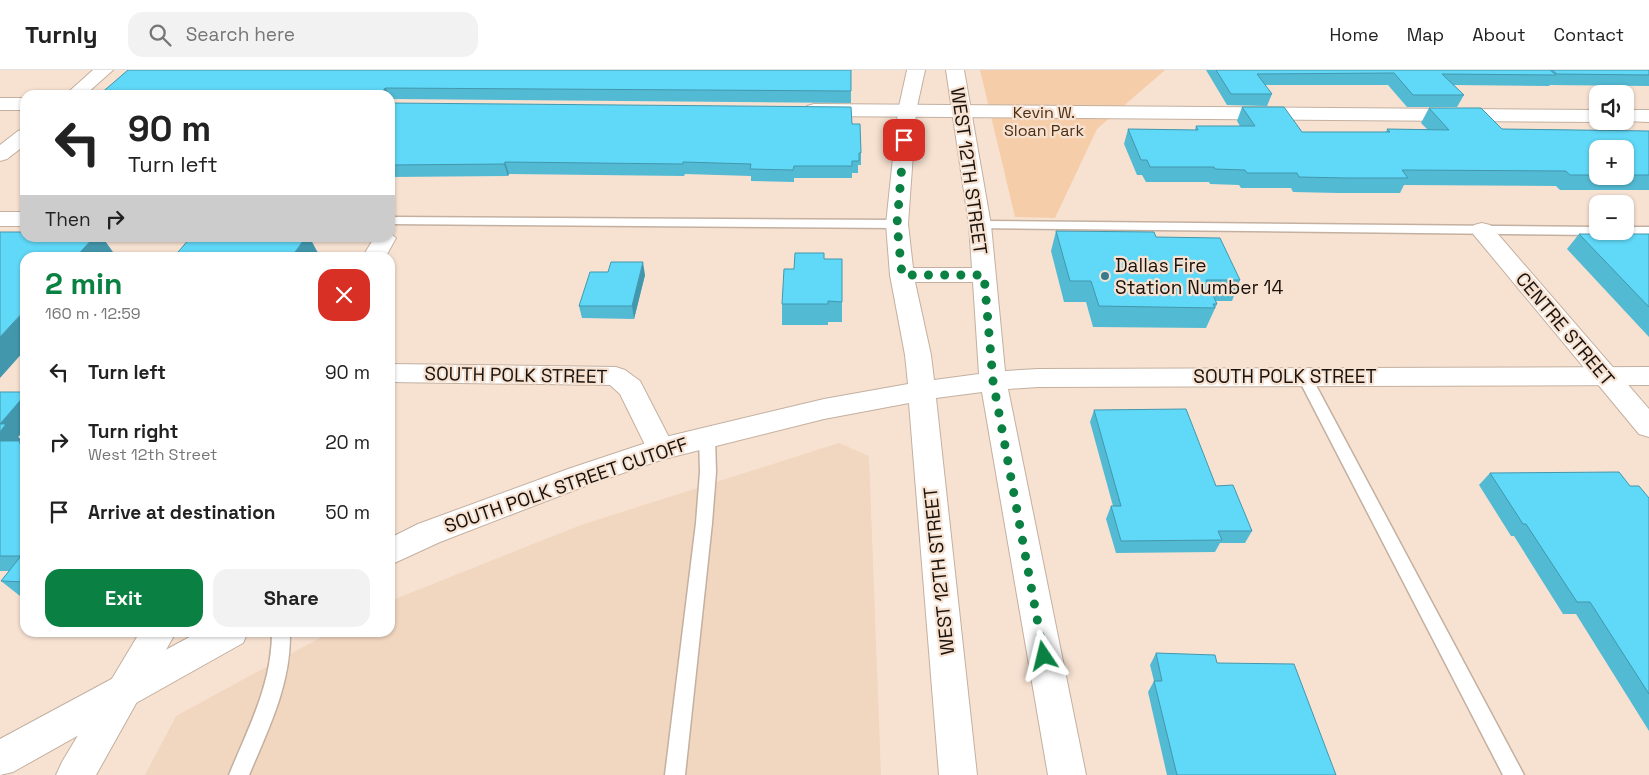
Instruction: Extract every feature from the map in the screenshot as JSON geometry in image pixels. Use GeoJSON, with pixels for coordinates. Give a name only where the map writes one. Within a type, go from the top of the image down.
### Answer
{"type":"FeatureCollection","features":[{"type":"Feature","properties":{"kind":"main road"},"geometry":{"type":"LineString","coordinates":[[80,90],[104,70]]}},
{"type":"Feature","properties":{"kind":"main road","name":"WEST 12TH STREET"},"geometry":{"type":"LineString","coordinates":[[916,70],[907,111],[897,224],[902,275],[918,356],[958,775]]}},
{"type":"Feature","properties":{"kind":"main road","name":"WEST 12TH STREET"},"geometry":{"type":"LineString","coordinates":[[955,70],[980,225],[993,381],[1067,775]]}},
{"type":"Feature","properties":{"kind":"main road"},"geometry":{"type":"LineString","coordinates":[[0,104],[20,104]]}},
{"type":"Feature","properties":{"kind":"main road"},"geometry":{"type":"LineString","coordinates":[[798,110],[1589,116]]}},
{"type":"Feature","properties":{"kind":"main road"},"geometry":{"type":"LineString","coordinates":[[1634,116],[1649,116]]}},
{"type":"Feature","properties":{"kind":"main road"},"geometry":{"type":"LineString","coordinates":[[0,155],[20,139]]}},
{"type":"Feature","properties":{"kind":"main road"},"geometry":{"type":"LineString","coordinates":[[0,219],[20,219]]}},
{"type":"Feature","properties":{"kind":"main road","name":"CENTRE STREET"},"geometry":{"type":"LineString","coordinates":[[1482,230],[1649,427]]}},
{"type":"Feature","properties":{"kind":"main road"},"geometry":{"type":"LineString","coordinates":[[902,275],[984,275]]}},
{"type":"Feature","properties":{"kind":"main road","name":"SOUTH POLK STREET"},"geometry":{"type":"LineString","coordinates":[[395,373],[616,376],[631,388],[661,449]]}},
{"type":"Feature","properties":{"kind":"main road","name":"SOUTH POLK STREET"},"geometry":{"type":"LineString","coordinates":[[921,391],[993,381],[1038,378],[1649,376]]}},
{"type":"Feature","properties":{"kind":"main road","name":"SOUTH POLK STREET CUTOFF"},"geometry":{"type":"LineString","coordinates":[[395,550],[429,533],[578,477],[661,449],[824,409],[921,391]]}},
{"type":"Feature","properties":{"kind":"main road"},"geometry":{"type":"LineString","coordinates":[[75,775],[156,637]]}},
{"type":"Feature","properties":{"kind":"main road"},"geometry":{"type":"LineString","coordinates":[[0,759],[222,637]]}},
{"type":"Feature","properties":{"kind":"lane"},"geometry":{"type":"LineString","coordinates":[[395,227],[897,224]]}},
{"type":"Feature","properties":{"kind":"lane"},"geometry":{"type":"LineString","coordinates":[[980,225],[1589,231]]}},
{"type":"Feature","properties":{"kind":"lane"},"geometry":{"type":"LineString","coordinates":[[1634,231],[1649,232]]}},
{"type":"Feature","properties":{"kind":"lane"},"geometry":{"type":"LineString","coordinates":[[1304,376],[1514,775]]}},
{"type":"Feature","properties":{"kind":"lane"},"geometry":{"type":"LineString","coordinates":[[675,775],[704,524],[708,472],[707,437]]}},
{"type":"Feature","properties":{"kind":"lane"},"geometry":{"type":"LineString","coordinates":[[239,775],[271,701],[282,649],[281,637]]}},
{"type":"Feature","properties":{"kind":"shaded area"},"geometry":{"type":"Polygon","coordinates":[[[839,443],[869,456],[881,775],[145,775],[176,716],[322,637],[395,637],[395,599],[581,525],[839,443]]]}},
{"type":"Feature","properties":{"kind":"green space","name":"Kevin W. Sloan Park"},"geometry":{"type":"Polygon","coordinates":[[[980,70],[1165,70],[1097,129],[1055,218],[1015,217],[980,70]]]}},
{"type":"Feature","properties":{"kind":"building"},"geometry":{"type":"Polygon","coordinates":[[[128,70],[851,70],[851,91],[386,88],[384,90],[105,90],[128,70]]]}},
{"type":"Feature","properties":{"kind":"building"},"geometry":{"type":"Polygon","coordinates":[[[1216,70],[1550,70],[1556,75],[1442,74],[1464,95],[1413,95],[1394,73],[1257,74],[1272,94],[1231,94],[1216,70]]]}},
{"type":"Feature","properties":{"kind":"building"},"geometry":{"type":"Polygon","coordinates":[[[1552,70],[1649,70],[1649,75],[1557,74],[1552,70]]]}},
{"type":"Feature","properties":{"kind":"building"},"geometry":{"type":"Polygon","coordinates":[[[395,103],[851,107],[852,124],[860,124],[861,153],[859,153],[859,161],[852,161],[852,166],[794,166],[793,170],[750,169],[751,164],[683,162],[683,164],[505,162],[504,164],[395,165],[395,103]]]}},
{"type":"Feature","properties":{"kind":"building"},"geometry":{"type":"Polygon","coordinates":[[[1242,107],[1284,107],[1302,132],[1390,132],[1387,129],[1449,130],[1429,108],[1481,108],[1502,129],[1649,131],[1649,175],[1634,175],[1634,140],[1589,140],[1589,175],[1570,175],[1566,171],[1402,170],[1408,178],[1346,178],[1299,177],[1297,173],[1247,173],[1245,170],[1215,169],[1214,167],[1150,167],[1147,160],[1141,160],[1128,129],[1198,130],[1196,126],[1255,126],[1242,107]]]}},
{"type":"Feature","properties":{"kind":"building"},"geometry":{"type":"Polygon","coordinates":[[[1056,231],[1154,232],[1156,237],[1220,238],[1240,280],[1206,280],[1217,304],[1213,304],[1215,308],[1099,306],[1091,281],[1070,281],[1056,231]]]}},
{"type":"Feature","properties":{"kind":"building"},"geometry":{"type":"Polygon","coordinates":[[[0,232],[20,232],[20,242],[89,242],[80,252],[20,252],[20,315],[0,337],[0,232]]]}},
{"type":"Feature","properties":{"kind":"building"},"geometry":{"type":"Polygon","coordinates":[[[1579,234],[1589,234],[1589,240],[1634,240],[1634,234],[1649,234],[1649,307],[1579,234]]]}},
{"type":"Feature","properties":{"kind":"building"},"geometry":{"type":"Polygon","coordinates":[[[187,242],[302,242],[295,252],[178,252],[187,242]]]}},
{"type":"Feature","properties":{"kind":"building"},"geometry":{"type":"Polygon","coordinates":[[[795,253],[824,253],[824,259],[842,259],[842,302],[828,301],[828,304],[782,304],[784,269],[794,269],[795,253]]]}},
{"type":"Feature","properties":{"kind":"building"},"geometry":{"type":"Polygon","coordinates":[[[611,262],[643,262],[632,306],[579,306],[590,272],[608,272],[611,262]]]}},
{"type":"Feature","properties":{"kind":"building"},"geometry":{"type":"Polygon","coordinates":[[[0,392],[20,392],[20,401],[0,424],[0,392]]]}},
{"type":"Feature","properties":{"kind":"building"},"geometry":{"type":"Polygon","coordinates":[[[1186,409],[1216,486],[1233,485],[1252,531],[1218,531],[1222,540],[1121,541],[1111,506],[1121,506],[1094,410],[1186,409]]]}},
{"type":"Feature","properties":{"kind":"building"},"geometry":{"type":"Polygon","coordinates":[[[0,424],[6,424],[0,432],[0,424]]]}},
{"type":"Feature","properties":{"kind":"building"},"geometry":{"type":"Polygon","coordinates":[[[0,441],[20,441],[20,556],[0,556],[0,441]]]}},
{"type":"Feature","properties":{"kind":"building"},"geometry":{"type":"Polygon","coordinates":[[[1619,472],[1630,486],[1639,486],[1649,498],[1649,694],[1590,602],[1577,602],[1490,473],[1619,472]]]}},
{"type":"Feature","properties":{"kind":"building"},"geometry":{"type":"Polygon","coordinates":[[[20,557],[20,582],[1,581],[20,557]]]}},
{"type":"Feature","properties":{"kind":"building"},"geometry":{"type":"Polygon","coordinates":[[[1156,653],[1215,655],[1217,663],[1294,664],[1336,775],[1177,775],[1154,681],[1162,681],[1156,653]]]}},
{"type":"Feature","properties":{"kind":"place","name":"Dallas Fire Station Number 14"},"geometry":{"type":"Point","coordinates":[1105,276]}},
{"type":"Feature","properties":{"kind":"route"},"geometry":{"type":"LineString","coordinates":[[904,140],[897,224],[902,275],[984,275],[993,381],[1044,656]]}}]}
